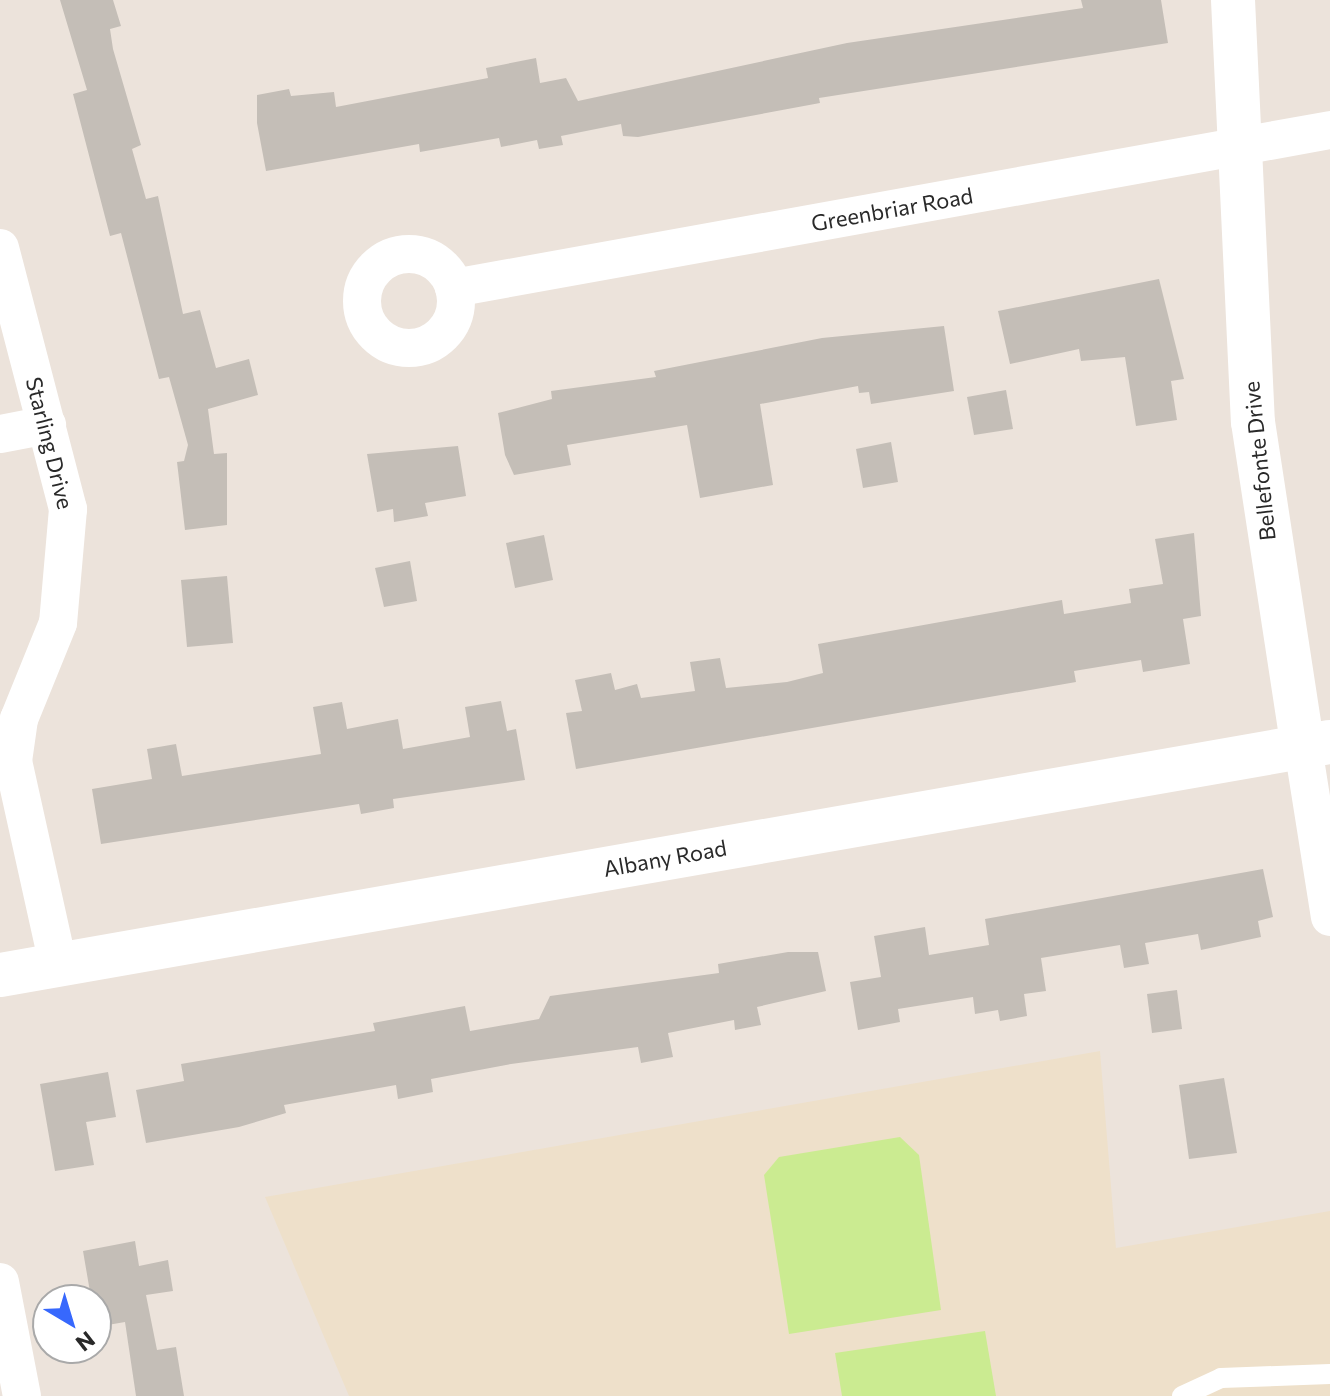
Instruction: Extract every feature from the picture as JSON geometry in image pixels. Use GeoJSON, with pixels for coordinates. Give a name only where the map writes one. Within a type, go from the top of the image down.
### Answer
{"type":"FeatureCollection","features":[{"type":"Feature","properties":{"kind":"street","name":"Bellefonte Drive"},"geometry":{"type":"LineString","coordinates":[[1233,0],[1260,506],[1316,744],[1330,917]]}},
{"type":"Feature","properties":{"kind":"street","name":"Greenbriar Road"},"geometry":{"type":"LineString","coordinates":[[454,288],[1330,130]]}},
{"type":"Feature","properties":{"kind":"street","name":"Starling Drive"},"geometry":{"type":"LineString","coordinates":[[0,248],[68,509],[69,550],[58,623],[19,719],[13,761],[58,964]]}},
{"type":"Feature","properties":{"kind":"street"},"geometry":{"type":"LineString","coordinates":[[0,434],[47,425]]}},
{"type":"Feature","properties":{"kind":"street","name":"Albany Road"},"geometry":{"type":"LineString","coordinates":[[0,975],[1316,744]]}},
{"type":"Feature","properties":{"kind":"street"},"geometry":{"type":"LineString","coordinates":[[0,1282],[22,1396]]}},
{"type":"Feature","properties":{"kind":"lane"},"geometry":{"type":"LineString","coordinates":[[1182,1396],[1221,1378],[1330,1374]]}},
{"type":"Feature","properties":{"kind":"shaded area"},"geometry":{"type":"Polygon","coordinates":[[[1100,1051],[1116,1248],[1330,1211],[1330,1396],[349,1396],[265,1197],[1100,1051]]]}},
{"type":"Feature","properties":{"kind":"green space"},"geometry":{"type":"Polygon","coordinates":[[[900,1137],[919,1155],[941,1310],[789,1334],[764,1175],[779,1157],[900,1137]]]}},
{"type":"Feature","properties":{"kind":"green space"},"geometry":{"type":"Polygon","coordinates":[[[985,1331],[996,1396],[842,1396],[835,1353],[985,1331]]]}},
{"type":"Feature","properties":{"kind":"building"},"geometry":{"type":"Polygon","coordinates":[[[60,0],[113,0],[121,26],[110,29],[113,49],[141,145],[132,149],[146,199],[158,196],[183,314],[200,310],[216,368],[249,359],[258,395],[208,409],[214,454],[227,453],[227,525],[185,530],[177,462],[184,461],[188,445],[169,377],[159,379],[121,233],[110,236],[73,94],[87,90],[60,0]]]}},
{"type":"Feature","properties":{"kind":"building"},"geometry":{"type":"Polygon","coordinates":[[[1081,0],[1161,0],[1168,43],[819,98],[820,103],[638,137],[623,136],[621,124],[561,136],[563,145],[539,149],[537,140],[501,147],[499,138],[420,152],[419,144],[266,171],[257,123],[257,95],[289,89],[291,96],[334,92],[336,107],[488,78],[486,68],[536,58],[540,83],[566,78],[578,101],[847,43],[1083,8],[1081,0]]]}},
{"type":"Feature","properties":{"kind":"building"},"geometry":{"type":"Polygon","coordinates":[[[1159,279],[1184,379],[1171,381],[1177,420],[1136,426],[1125,357],[1081,361],[1079,349],[1010,364],[998,311],[1159,279]]]}},
{"type":"Feature","properties":{"kind":"building"},"geometry":{"type":"Polygon","coordinates":[[[944,326],[954,391],[871,404],[869,392],[859,393],[858,386],[760,404],[773,485],[700,498],[687,425],[567,445],[571,465],[514,475],[505,455],[498,413],[552,399],[551,391],[656,377],[654,371],[822,338],[944,326]]]}},
{"type":"Feature","properties":{"kind":"building"},"geometry":{"type":"Polygon","coordinates":[[[1006,390],[1013,429],[974,435],[967,397],[1006,390]]]}},
{"type":"Feature","properties":{"kind":"building"},"geometry":{"type":"Polygon","coordinates":[[[891,442],[898,482],[863,488],[856,449],[891,442]]]}},
{"type":"Feature","properties":{"kind":"building"},"geometry":{"type":"Polygon","coordinates":[[[458,446],[466,496],[425,503],[428,516],[394,522],[393,509],[377,512],[367,454],[458,446]]]}},
{"type":"Feature","properties":{"kind":"building"},"geometry":{"type":"Polygon","coordinates":[[[1194,533],[1201,616],[1183,619],[1190,664],[1143,672],[1141,660],[1074,671],[1076,682],[576,769],[566,713],[582,711],[575,680],[611,673],[615,690],[637,684],[641,698],[695,691],[690,662],[720,658],[726,688],[787,682],[823,673],[818,644],[1062,600],[1064,614],[1131,603],[1129,589],[1163,584],[1155,539],[1194,533]]]}},
{"type":"Feature","properties":{"kind":"building"},"geometry":{"type":"Polygon","coordinates":[[[544,535],[553,580],[515,588],[506,543],[544,535]]]}},
{"type":"Feature","properties":{"kind":"building"},"geometry":{"type":"Polygon","coordinates":[[[410,561],[417,601],[384,607],[375,568],[410,561]]]}},
{"type":"Feature","properties":{"kind":"building"},"geometry":{"type":"Polygon","coordinates":[[[227,576],[233,643],[187,647],[181,580],[227,576]]]}},
{"type":"Feature","properties":{"kind":"building"},"geometry":{"type":"Polygon","coordinates":[[[501,701],[507,731],[516,729],[525,780],[393,799],[394,808],[361,814],[359,804],[101,844],[92,789],[152,779],[147,749],[176,744],[182,776],[321,754],[313,707],[342,702],[347,729],[398,719],[403,749],[470,737],[465,707],[501,701]]]}},
{"type":"Feature","properties":{"kind":"building"},"geometry":{"type":"Polygon","coordinates":[[[1263,869],[1273,917],[1258,921],[1261,937],[1201,950],[1198,934],[1145,943],[1149,964],[1124,968],[1120,945],[1041,958],[1046,991],[1024,994],[1027,1016],[1000,1021],[998,1010],[975,1014],[973,997],[898,1009],[900,1022],[858,1030],[850,982],[881,977],[874,936],[925,927],[929,955],[989,945],[985,919],[1263,869]]]}},
{"type":"Feature","properties":{"kind":"building"},"geometry":{"type":"Polygon","coordinates":[[[788,952],[818,952],[826,991],[757,1007],[761,1025],[735,1030],[734,1020],[668,1033],[673,1057],[641,1063],[638,1047],[511,1064],[431,1079],[433,1092],[398,1099],[396,1085],[284,1105],[286,1113],[239,1127],[146,1143],[136,1090],[184,1081],[181,1064],[375,1031],[373,1023],[465,1006],[470,1031],[539,1019],[550,996],[719,973],[718,964],[788,952]]]}},
{"type":"Feature","properties":{"kind":"building"},"geometry":{"type":"Polygon","coordinates":[[[1177,990],[1182,1029],[1152,1033],[1147,994],[1177,990]]]}},
{"type":"Feature","properties":{"kind":"building"},"geometry":{"type":"Polygon","coordinates":[[[108,1072],[116,1117],[86,1122],[94,1165],[55,1171],[40,1084],[108,1072]]]}},
{"type":"Feature","properties":{"kind":"building"},"geometry":{"type":"Polygon","coordinates":[[[1224,1078],[1237,1153],[1189,1159],[1179,1085],[1224,1078]]]}},
{"type":"Feature","properties":{"kind":"building"},"geometry":{"type":"Polygon","coordinates":[[[135,1241],[139,1266],[168,1260],[173,1291],[146,1295],[157,1350],[176,1347],[184,1396],[136,1396],[125,1322],[112,1324],[112,1284],[89,1284],[83,1251],[135,1241]]]}}]}
